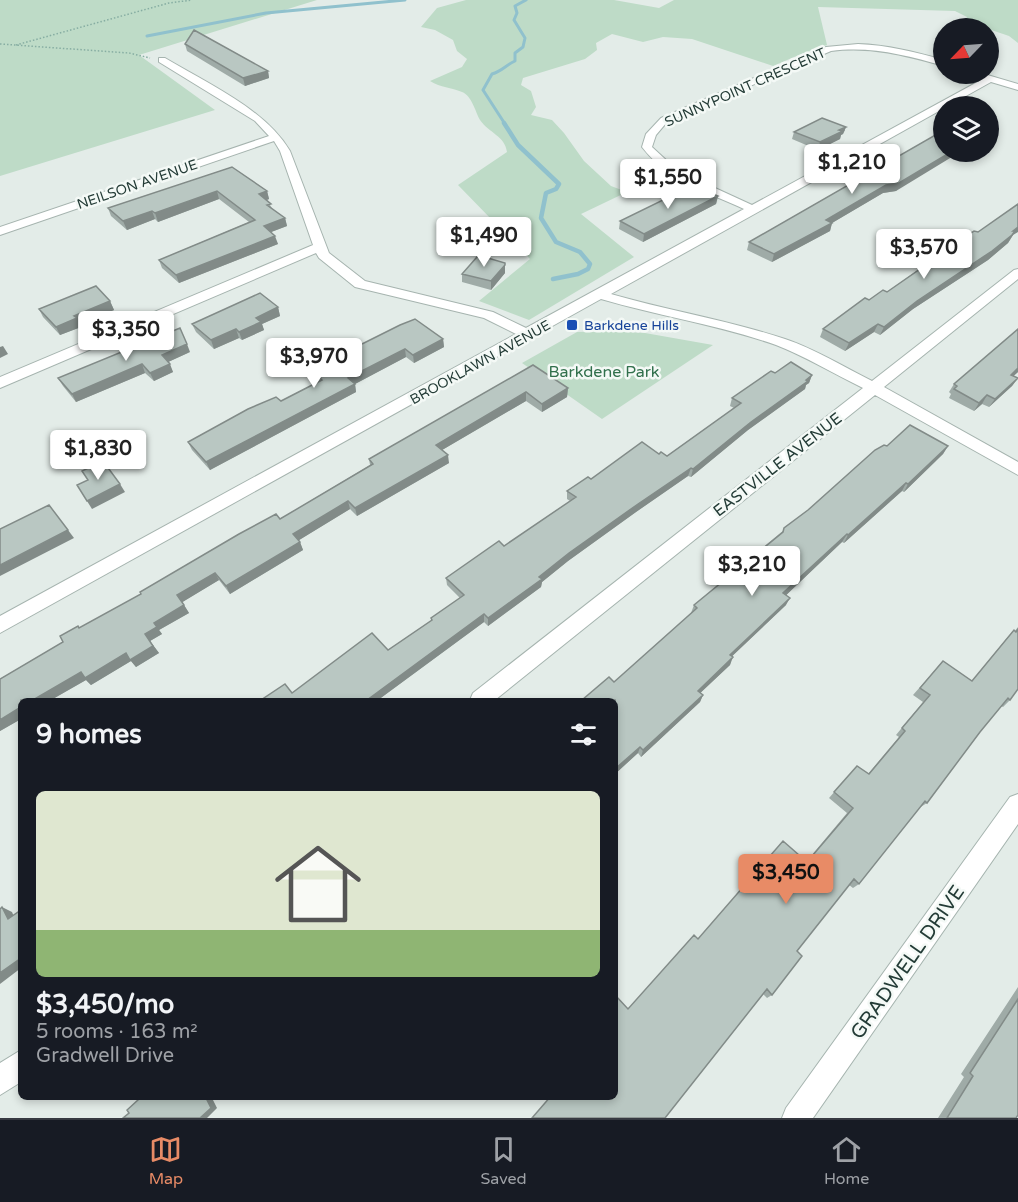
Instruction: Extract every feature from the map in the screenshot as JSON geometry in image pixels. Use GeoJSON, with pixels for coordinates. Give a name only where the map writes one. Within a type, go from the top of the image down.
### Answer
{"type":"FeatureCollection","features":[{"type":"Feature","properties":{"kind":"street","name":"SUNNYPOINT CRESCENT"},"geometry":{"type":"LineString","coordinates":[[754,210],[663,165],[647,147],[651,134],[664,120],[829,49],[876,47],[903,51],[933,60]]}},
{"type":"Feature","properties":{"kind":"street"},"geometry":{"type":"LineString","coordinates":[[162,60],[258,119],[275,136],[285,151],[323,255],[360,284],[395,295],[488,315],[530,335]]}},
{"type":"Feature","properties":{"kind":"street"},"geometry":{"type":"LineString","coordinates":[[999,81],[1018,87]]}},
{"type":"Feature","properties":{"kind":"street","name":"BROOKLAWN AVENUE"},"geometry":{"type":"LineString","coordinates":[[0,625],[530,335],[980,84]]}},
{"type":"Feature","properties":{"kind":"street","name":"NEILSON AVENUE"},"geometry":{"type":"LineString","coordinates":[[0,231],[275,136]]}},
{"type":"Feature","properties":{"kind":"street"},"geometry":{"type":"LineString","coordinates":[[0,383],[319,247]]}},
{"type":"Feature","properties":{"kind":"street","name":"EASTVILLE AVENUE"},"geometry":{"type":"LineString","coordinates":[[483,698],[1018,273]]}},
{"type":"Feature","properties":{"kind":"street"},"geometry":{"type":"LineString","coordinates":[[602,295],[652,310],[762,336],[838,369],[1018,469]]}},
{"type":"Feature","properties":{"kind":"street","name":"GRADWELL DRIVE"},"geometry":{"type":"LineString","coordinates":[[796,1118],[1018,805]]}},
{"type":"Feature","properties":{"kind":"street"},"geometry":{"type":"LineString","coordinates":[[0,1081],[18,1066]]}},
{"type":"Feature","properties":{"kind":"path"},"geometry":{"type":"LineString","coordinates":[[153,7],[160,0]]}},
{"type":"Feature","properties":{"kind":"path"},"geometry":{"type":"LineString","coordinates":[[16,45],[153,7],[192,0]]}},
{"type":"Feature","properties":{"kind":"path"},"geometry":{"type":"LineString","coordinates":[[0,44],[129,53]]}},
{"type":"Feature","properties":{"kind":"green space"},"geometry":{"type":"Polygon","coordinates":[[[0,0],[317,0],[139,55],[215,110],[0,176],[0,0]]]}},
{"type":"Feature","properties":{"kind":"green space"},"geometry":{"type":"Polygon","coordinates":[[[466,0],[614,0],[659,8],[674,0],[1018,0],[1018,43],[1009,36],[999,33],[999,18],[966,18],[955,11],[818,7],[827,45],[773,66],[692,39],[663,37],[643,42],[612,34],[596,43],[597,50],[585,59],[523,78],[521,85],[531,91],[536,107],[531,115],[552,120],[584,161],[611,186],[627,192],[581,214],[634,257],[529,320],[479,301],[530,259],[458,185],[507,152],[500,138],[480,120],[471,100],[465,94],[430,81],[462,67],[467,59],[457,51],[453,40],[435,30],[421,27],[437,8],[466,0]]]}},
{"type":"Feature","properties":{"kind":"green space","name":"Barkdene Park"},"geometry":{"type":"Polygon","coordinates":[[[577,332],[645,333],[713,345],[602,419],[522,363],[577,332]]]}},
{"type":"Feature","properties":{"kind":"building"},"geometry":{"type":"Polygon","coordinates":[[[194,30],[268,71],[243,78],[185,44],[194,30]]]}},
{"type":"Feature","properties":{"kind":"building"},"geometry":{"type":"Polygon","coordinates":[[[822,118],[846,127],[839,130],[843,131],[820,142],[794,132],[822,118]]]}},
{"type":"Feature","properties":{"kind":"building"},"geometry":{"type":"Polygon","coordinates":[[[933,136],[934,162],[899,183],[886,185],[826,220],[832,223],[774,254],[749,242],[933,136]]]}},
{"type":"Feature","properties":{"kind":"building"},"geometry":{"type":"Polygon","coordinates":[[[232,167],[267,191],[259,194],[271,204],[267,205],[285,218],[264,226],[275,236],[176,275],[159,260],[255,220],[217,191],[155,213],[152,211],[123,221],[108,208],[232,167]]]}},
{"type":"Feature","properties":{"kind":"building"},"geometry":{"type":"Polygon","coordinates":[[[696,186],[718,196],[644,234],[620,221],[669,197],[673,198],[696,186]]]}},
{"type":"Feature","properties":{"kind":"building"},"geometry":{"type":"Polygon","coordinates":[[[1018,204],[1018,227],[1012,235],[917,301],[884,327],[878,324],[849,343],[823,329],[865,298],[869,300],[883,290],[887,292],[930,262],[928,261],[974,231],[978,232],[1018,204]]]}},
{"type":"Feature","properties":{"kind":"building"},"geometry":{"type":"Polygon","coordinates":[[[481,256],[505,263],[491,281],[462,274],[477,257],[481,256]]]}},
{"type":"Feature","properties":{"kind":"building"},"geometry":{"type":"Polygon","coordinates":[[[96,286],[110,301],[74,316],[77,318],[56,327],[39,309],[96,286]]]}},
{"type":"Feature","properties":{"kind":"building"},"geometry":{"type":"Polygon","coordinates":[[[260,293],[278,307],[256,318],[261,322],[239,332],[236,329],[211,340],[192,324],[260,293]]]}},
{"type":"Feature","properties":{"kind":"building"},"geometry":{"type":"Polygon","coordinates":[[[415,319],[443,339],[413,355],[405,349],[348,378],[355,384],[206,462],[188,442],[248,409],[276,397],[281,401],[322,380],[315,373],[351,356],[346,352],[415,319]]]}},
{"type":"Feature","properties":{"kind":"building"},"geometry":{"type":"Polygon","coordinates":[[[180,328],[187,344],[162,355],[170,364],[150,373],[142,364],[72,394],[58,378],[180,328]]]}},
{"type":"Feature","properties":{"kind":"building"},"geometry":{"type":"Polygon","coordinates":[[[1018,329],[1018,368],[1011,375],[1018,378],[995,399],[987,395],[979,403],[954,389],[957,386],[954,384],[1018,329]]]}},
{"type":"Feature","properties":{"kind":"building"},"geometry":{"type":"Polygon","coordinates":[[[791,362],[812,375],[806,380],[808,381],[751,422],[693,469],[691,468],[638,504],[569,553],[539,577],[542,579],[488,618],[484,614],[370,698],[264,698],[285,684],[292,693],[372,633],[388,650],[464,595],[446,578],[499,541],[504,546],[576,497],[567,491],[588,477],[591,479],[642,442],[659,454],[661,452],[667,456],[741,403],[732,398],[771,371],[775,373],[791,362]]]}},
{"type":"Feature","properties":{"kind":"building"},"geometry":{"type":"Polygon","coordinates":[[[533,365],[568,388],[542,404],[526,392],[436,445],[448,455],[355,508],[348,501],[293,534],[300,542],[226,586],[215,573],[177,595],[184,605],[154,623],[157,627],[145,634],[153,646],[130,660],[126,653],[85,678],[81,672],[36,698],[18,698],[18,709],[0,720],[0,679],[63,642],[60,636],[141,594],[140,592],[276,514],[280,519],[373,464],[369,459],[533,365]]]}},
{"type":"Feature","properties":{"kind":"building"},"geometry":{"type":"Polygon","coordinates":[[[910,425],[948,446],[783,593],[790,598],[730,655],[733,657],[698,691],[703,695],[643,750],[640,747],[618,766],[618,698],[584,698],[609,677],[614,682],[697,608],[694,605],[783,532],[784,528],[808,510],[875,450],[884,445],[887,446],[910,425]]]}},
{"type":"Feature","properties":{"kind":"building"},"geometry":{"type":"Polygon","coordinates":[[[103,461],[120,484],[87,501],[77,485],[88,480],[82,471],[103,461]]]}},
{"type":"Feature","properties":{"kind":"building"},"geometry":{"type":"Polygon","coordinates":[[[49,505],[68,530],[0,565],[0,529],[49,505]]]}},
{"type":"Feature","properties":{"kind":"building"},"geometry":{"type":"Polygon","coordinates":[[[1018,629],[1018,689],[980,732],[927,803],[925,801],[859,884],[854,879],[797,951],[802,956],[772,995],[767,989],[665,1118],[532,1118],[548,1100],[618,1100],[618,998],[628,1009],[694,935],[698,939],[783,841],[807,862],[853,808],[834,792],[857,766],[869,774],[905,731],[902,728],[930,695],[920,688],[943,661],[972,681],[1014,630],[1016,632],[1018,629]]]}},
{"type":"Feature","properties":{"kind":"building"},"geometry":{"type":"Polygon","coordinates":[[[2,907],[8,919],[18,912],[18,960],[0,973],[0,909],[2,907]]]}},
{"type":"Feature","properties":{"kind":"building"},"geometry":{"type":"Polygon","coordinates":[[[1018,999],[1018,1115],[1016,1118],[947,1118],[973,1076],[970,1073],[1018,999]]]}},
{"type":"Feature","properties":{"kind":"building"},"geometry":{"type":"Polygon","coordinates":[[[138,1100],[207,1100],[211,1108],[200,1118],[123,1118],[129,1113],[127,1110],[138,1100]]]}},
{"type":"Feature","properties":{"kind":"waterway"},"geometry":{"type":"LineString","coordinates":[[147,36],[266,13],[405,0]]}},
{"type":"Feature","properties":{"kind":"waterway"},"geometry":{"type":"LineString","coordinates":[[505,124],[483,90],[492,74],[515,61],[515,53],[523,47],[525,38],[514,20],[517,13],[515,6],[526,0]]}},
{"type":"Feature","properties":{"kind":"waterway"},"geometry":{"type":"LineString","coordinates":[[504,123],[518,145],[559,184],[556,189],[546,193],[541,218],[556,242],[580,252],[590,264],[588,269],[578,274],[553,279]]}},
{"type":"Feature","properties":{"kind":"place","name":"Barkdene Hills"},"geometry":{"type":"Point","coordinates":[572,325]}}]}
